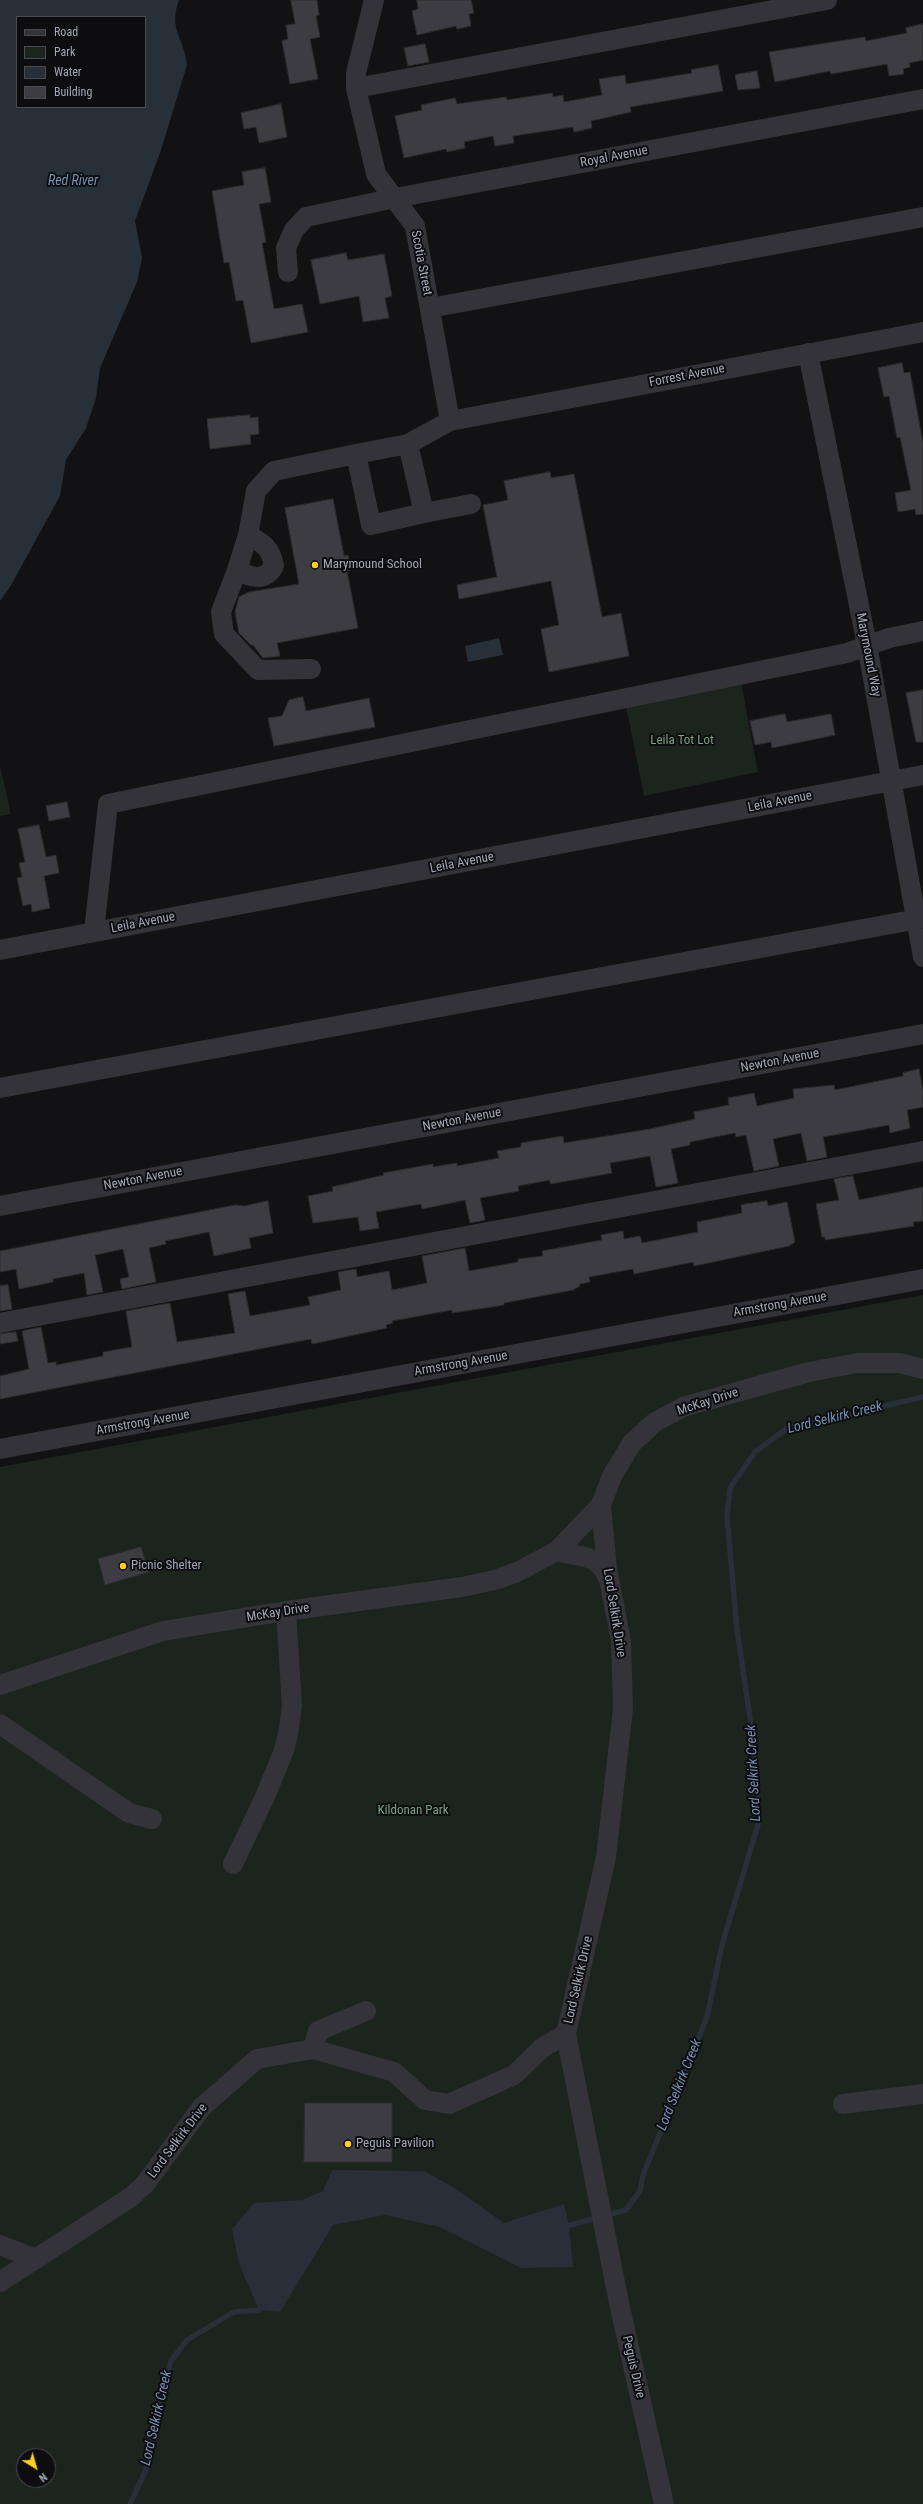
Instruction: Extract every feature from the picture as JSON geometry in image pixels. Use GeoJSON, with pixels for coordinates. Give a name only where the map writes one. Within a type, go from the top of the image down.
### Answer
{"type":"FeatureCollection","features":[{"type":"Feature","properties":{"kind":"street","name":"Scotia Street"},"geometry":{"type":"LineString","coordinates":[[374,0],[356,73],[356,88],[376,174],[415,226],[450,421]]}},
{"type":"Feature","properties":{"kind":"street"},"geometry":{"type":"LineString","coordinates":[[356,88],[827,0]]}},
{"type":"Feature","properties":{"kind":"street","name":"Royal Avenue"},"geometry":{"type":"LineString","coordinates":[[288,272],[286,248],[294,230],[306,217],[395,198],[923,99]]}},
{"type":"Feature","properties":{"kind":"street"},"geometry":{"type":"LineString","coordinates":[[430,308],[923,217]]}},
{"type":"Feature","properties":{"kind":"street","name":"Forrest Avenue"},"geometry":{"type":"LineString","coordinates":[[311,669],[258,670],[224,634],[221,612],[237,570],[248,535],[256,491],[274,471],[408,444],[450,421],[923,332]]}},
{"type":"Feature","properties":{"kind":"street","name":"Marymound Way"},"geometry":{"type":"LineString","coordinates":[[808,353],[919,918],[923,957]]}},
{"type":"Feature","properties":{"kind":"street"},"geometry":{"type":"LineString","coordinates":[[408,444],[424,513]]}},
{"type":"Feature","properties":{"kind":"street"},"geometry":{"type":"LineString","coordinates":[[356,454],[371,525],[471,504]]}},
{"type":"Feature","properties":{"kind":"street"},"geometry":{"type":"LineString","coordinates":[[237,570],[250,577],[259,578],[270,574],[274,566],[272,553],[264,543],[248,535]]}},
{"type":"Feature","properties":{"kind":"street"},"geometry":{"type":"LineString","coordinates":[[94,932],[108,804],[853,652],[866,645],[923,631]]}},
{"type":"Feature","properties":{"kind":"street","name":"Leila Avenue"},"geometry":{"type":"LineString","coordinates":[[0,950],[923,775]]}},
{"type":"Feature","properties":{"kind":"street"},"geometry":{"type":"LineString","coordinates":[[0,1088],[919,918]]}},
{"type":"Feature","properties":{"kind":"street","name":"Newton Avenue"},"geometry":{"type":"LineString","coordinates":[[0,1206],[923,1034]]}},
{"type":"Feature","properties":{"kind":"street"},"geometry":{"type":"LineString","coordinates":[[0,1323],[923,1151]]}},
{"type":"Feature","properties":{"kind":"street","name":"Armstrong Avenue"},"geometry":{"type":"LineString","coordinates":[[0,1449],[923,1279]]}},
{"type":"Feature","properties":{"kind":"street","name":"McKay Drive"},"geometry":{"type":"LineString","coordinates":[[0,1685],[163,1631],[286,1611],[462,1588],[495,1580],[518,1572],[557,1551],[601,1505],[612,1476],[632,1443],[655,1422],[683,1407],[809,1372],[857,1363],[900,1363],[923,1369]]}},
{"type":"Feature","properties":{"kind":"street","name":"Lord Selkirk Drive"},"geometry":{"type":"LineString","coordinates":[[0,2282],[131,2197],[145,2184],[202,2107],[257,2059],[313,2050],[394,2072],[425,2100],[449,2104],[514,2075],[542,2048],[566,2034],[606,1857],[618,1768],[623,1709],[621,1641],[609,1580],[601,1505]]}},
{"type":"Feature","properties":{"kind":"street"},"geometry":{"type":"LineString","coordinates":[[557,1551],[588,1556],[603,1568],[609,1580]]}},
{"type":"Feature","properties":{"kind":"street"},"geometry":{"type":"LineString","coordinates":[[233,1864],[264,1799],[283,1753],[292,1706],[286,1611]]}},
{"type":"Feature","properties":{"kind":"street"},"geometry":{"type":"LineString","coordinates":[[0,1724],[129,1813],[152,1819]]}},
{"type":"Feature","properties":{"kind":"street"},"geometry":{"type":"LineString","coordinates":[[313,2050],[318,2031],[366,2011]]}},
{"type":"Feature","properties":{"kind":"street","name":"Peguis Drive"},"geometry":{"type":"LineString","coordinates":[[566,2034],[603,2222],[664,2504]]}},
{"type":"Feature","properties":{"kind":"street"},"geometry":{"type":"LineString","coordinates":[[843,2104],[923,2094]]}},
{"type":"Feature","properties":{"kind":"street"},"geometry":{"type":"LineString","coordinates":[[0,2245],[36,2259]]}},
{"type":"Feature","properties":{"kind":"green space","name":"Leila Tot Lot"},"geometry":{"type":"Polygon","coordinates":[[[741,682],[758,772],[644,796],[626,706],[741,682]]]}},
{"type":"Feature","properties":{"kind":"green space"},"geometry":{"type":"Polygon","coordinates":[[[0,765],[11,814],[0,816],[0,765]]]}},
{"type":"Feature","properties":{"kind":"green space","name":"Kildonan Park"},"geometry":{"type":"Polygon","coordinates":[[[923,1295],[923,2504],[0,2504],[0,1467],[923,1295]]]}},
{"type":"Feature","properties":{"kind":"water","name":"Red River"},"geometry":{"type":"Polygon","coordinates":[[[0,0],[179,0],[175,19],[187,65],[161,150],[135,221],[142,258],[137,282],[100,368],[96,398],[86,428],[66,460],[60,496],[10,587],[0,601],[0,0]]]}},
{"type":"Feature","properties":{"kind":"water"},"geometry":{"type":"Polygon","coordinates":[[[499,638],[503,655],[468,662],[465,646],[499,638]]]}},
{"type":"Feature","properties":{"kind":"water"},"geometry":{"type":"Polygon","coordinates":[[[332,2170],[424,2171],[453,2187],[504,2223],[564,2204],[569,2226],[573,2267],[521,2268],[440,2227],[385,2215],[333,2225],[280,2312],[259,2310],[239,2264],[232,2229],[254,2203],[302,2200],[323,2191],[332,2170]]]}},
{"type":"Feature","properties":{"kind":"building"},"geometry":{"type":"Polygon","coordinates":[[[291,0],[317,0],[319,15],[316,16],[320,37],[310,39],[318,79],[290,84],[282,41],[288,39],[286,25],[295,24],[291,0]]]}},
{"type":"Feature","properties":{"kind":"building"},"geometry":{"type":"Polygon","coordinates":[[[417,0],[471,0],[474,13],[469,14],[471,26],[457,29],[456,26],[417,35],[412,11],[418,9],[417,0]]]}},
{"type":"Feature","properties":{"kind":"building"},"geometry":{"type":"Polygon","coordinates":[[[923,24],[923,60],[909,63],[910,67],[903,69],[904,74],[889,76],[887,64],[831,74],[830,71],[775,82],[769,52],[865,37],[866,41],[907,33],[906,28],[923,24]]]}},
{"type":"Feature","properties":{"kind":"building"},"geometry":{"type":"Polygon","coordinates":[[[425,44],[429,62],[408,66],[404,48],[425,44]]]}},
{"type":"Feature","properties":{"kind":"building"},"geometry":{"type":"Polygon","coordinates":[[[718,65],[723,91],[630,107],[631,112],[591,121],[592,128],[574,132],[573,127],[513,136],[514,143],[495,146],[493,136],[464,142],[465,148],[447,152],[446,149],[404,158],[395,116],[422,110],[421,105],[455,98],[457,104],[506,97],[507,100],[552,93],[553,97],[563,95],[564,102],[602,95],[599,79],[625,75],[626,84],[692,73],[691,70],[718,65]]]}},
{"type":"Feature","properties":{"kind":"building"},"geometry":{"type":"Polygon","coordinates":[[[757,71],[760,88],[738,90],[735,75],[757,71]]]}},
{"type":"Feature","properties":{"kind":"building"},"geometry":{"type":"Polygon","coordinates":[[[281,104],[287,137],[259,143],[256,127],[244,129],[241,113],[281,104]]]}},
{"type":"Feature","properties":{"kind":"building"},"geometry":{"type":"Polygon","coordinates":[[[265,168],[271,202],[259,204],[266,242],[262,243],[274,309],[302,304],[308,332],[251,343],[243,300],[236,301],[229,262],[224,263],[212,191],[244,185],[242,172],[265,168]]]}},
{"type":"Feature","properties":{"kind":"building"},"geometry":{"type":"Polygon","coordinates":[[[346,253],[348,260],[384,254],[392,296],[385,298],[389,318],[363,322],[359,296],[320,304],[311,260],[346,253]]]}},
{"type":"Feature","properties":{"kind":"building"},"geometry":{"type":"Polygon","coordinates":[[[902,363],[904,373],[910,372],[923,443],[923,514],[916,515],[915,509],[898,512],[895,493],[911,490],[900,437],[897,438],[889,396],[884,397],[878,368],[902,363]]]}},
{"type":"Feature","properties":{"kind":"building"},"geometry":{"type":"Polygon","coordinates":[[[250,415],[250,418],[258,417],[259,434],[250,435],[251,444],[210,449],[207,419],[250,415]]]}},
{"type":"Feature","properties":{"kind":"building"},"geometry":{"type":"Polygon","coordinates":[[[550,472],[551,478],[574,474],[602,617],[621,613],[629,656],[549,672],[541,629],[559,625],[551,581],[459,599],[457,585],[497,577],[483,505],[508,500],[504,481],[550,472]]]}},
{"type":"Feature","properties":{"kind":"building","name":"Marymound School"},"geometry":{"type":"Polygon","coordinates":[[[333,499],[344,556],[348,555],[351,570],[347,571],[358,628],[277,643],[280,656],[263,658],[253,645],[251,645],[239,633],[235,612],[239,597],[249,592],[299,584],[285,508],[333,499]]]}},
{"type":"Feature","properties":{"kind":"building"},"geometry":{"type":"Polygon","coordinates":[[[923,690],[923,742],[916,742],[906,693],[923,690]]]}},
{"type":"Feature","properties":{"kind":"building"},"geometry":{"type":"Polygon","coordinates":[[[303,697],[306,711],[369,698],[375,727],[274,746],[268,718],[282,716],[289,700],[303,697]]]}},
{"type":"Feature","properties":{"kind":"building"},"geometry":{"type":"Polygon","coordinates":[[[785,714],[787,722],[831,714],[835,735],[772,748],[771,742],[755,745],[750,721],[785,714]]]}},
{"type":"Feature","properties":{"kind":"building"},"geometry":{"type":"Polygon","coordinates":[[[67,802],[70,817],[49,821],[46,806],[67,802]]]}},
{"type":"Feature","properties":{"kind":"building"},"geometry":{"type":"Polygon","coordinates":[[[39,825],[46,857],[56,855],[59,873],[44,876],[50,908],[32,912],[31,904],[23,906],[17,878],[22,877],[19,863],[25,862],[18,829],[39,825]]]}},
{"type":"Feature","properties":{"kind":"building"},"geometry":{"type":"Polygon","coordinates":[[[919,1069],[923,1091],[923,1107],[907,1110],[910,1128],[890,1133],[889,1125],[823,1137],[827,1157],[807,1161],[801,1133],[773,1139],[779,1166],[754,1171],[746,1135],[736,1137],[735,1133],[690,1142],[690,1145],[671,1149],[678,1183],[656,1187],[650,1156],[610,1163],[612,1173],[550,1184],[550,1180],[518,1186],[519,1191],[480,1198],[485,1220],[470,1223],[465,1200],[422,1209],[421,1204],[376,1212],[379,1228],[360,1231],[358,1217],[313,1223],[308,1196],[333,1191],[332,1187],[384,1175],[383,1173],[433,1164],[433,1167],[457,1163],[457,1166],[499,1158],[497,1151],[521,1147],[521,1143],[563,1136],[564,1143],[650,1129],[695,1119],[694,1112],[729,1105],[728,1098],[754,1093],[757,1106],[794,1098],[793,1089],[834,1085],[835,1090],[903,1076],[903,1073],[919,1069]]]}},
{"type":"Feature","properties":{"kind":"building"},"geometry":{"type":"Polygon","coordinates":[[[853,1176],[859,1200],[923,1187],[923,1221],[913,1222],[914,1226],[825,1240],[825,1237],[822,1237],[816,1204],[839,1200],[834,1179],[853,1176]]]}},
{"type":"Feature","properties":{"kind":"building"},"geometry":{"type":"Polygon","coordinates":[[[268,1201],[273,1233],[249,1238],[251,1248],[214,1256],[209,1232],[165,1241],[166,1244],[149,1248],[156,1282],[122,1289],[120,1279],[129,1277],[123,1249],[95,1255],[103,1292],[87,1295],[84,1273],[53,1279],[53,1282],[19,1289],[16,1269],[0,1272],[0,1251],[235,1205],[244,1206],[268,1201]]]}},
{"type":"Feature","properties":{"kind":"building"},"geometry":{"type":"Polygon","coordinates":[[[767,1201],[768,1206],[787,1202],[795,1242],[789,1246],[694,1266],[693,1262],[634,1274],[633,1269],[589,1277],[590,1282],[579,1284],[580,1286],[573,1290],[504,1303],[504,1305],[452,1313],[452,1310],[392,1321],[393,1323],[386,1325],[387,1328],[312,1344],[311,1339],[0,1399],[0,1376],[29,1369],[22,1331],[41,1327],[48,1363],[56,1362],[56,1365],[103,1356],[103,1352],[132,1347],[126,1311],[170,1303],[177,1342],[235,1333],[228,1294],[245,1291],[250,1316],[310,1305],[308,1297],[341,1290],[338,1272],[356,1269],[357,1277],[389,1271],[392,1290],[427,1283],[422,1256],[465,1248],[469,1271],[518,1262],[518,1259],[543,1256],[542,1251],[602,1240],[601,1235],[623,1231],[624,1239],[640,1236],[642,1243],[698,1232],[697,1222],[742,1213],[741,1205],[767,1201]]]}},
{"type":"Feature","properties":{"kind":"building"},"geometry":{"type":"Polygon","coordinates":[[[8,1285],[12,1309],[0,1311],[0,1286],[8,1285]]]}},
{"type":"Feature","properties":{"kind":"building"},"geometry":{"type":"Polygon","coordinates":[[[16,1332],[18,1341],[0,1344],[0,1334],[16,1332]]]}},
{"type":"Feature","properties":{"kind":"building","name":"Picnic Shelter"},"geometry":{"type":"Polygon","coordinates":[[[141,1547],[149,1572],[105,1585],[98,1559],[141,1547]]]}},
{"type":"Feature","properties":{"kind":"building","name":"Peguis Pavilion"},"geometry":{"type":"Polygon","coordinates":[[[305,2103],[392,2103],[392,2162],[304,2162],[305,2103]]]}},
{"type":"Feature","properties":{"kind":"waterway","name":"Lord Selkirk Creek"},"geometry":{"type":"LineString","coordinates":[[563,2227],[626,2210],[640,2191],[643,2175],[707,2017],[722,1945],[759,1821],[750,1718],[737,1630],[727,1516],[730,1488],[755,1452],[786,1429],[923,1397]]}},
{"type":"Feature","properties":{"kind":"waterway","name":"Lord Selkirk Creek"},"geometry":{"type":"LineString","coordinates":[[130,2504],[146,2470],[159,2400],[171,2361],[187,2340],[234,2312],[259,2310],[263,2305]]}},
{"type":"Feature","properties":{"kind":"place","name":"Marymound School"},"geometry":{"type":"Point","coordinates":[315,565]}},
{"type":"Feature","properties":{"kind":"place","name":"Picnic Shelter"},"geometry":{"type":"Point","coordinates":[123,1566]}},
{"type":"Feature","properties":{"kind":"place","name":"Peguis Pavilion"},"geometry":{"type":"Point","coordinates":[348,2144]}}]}
